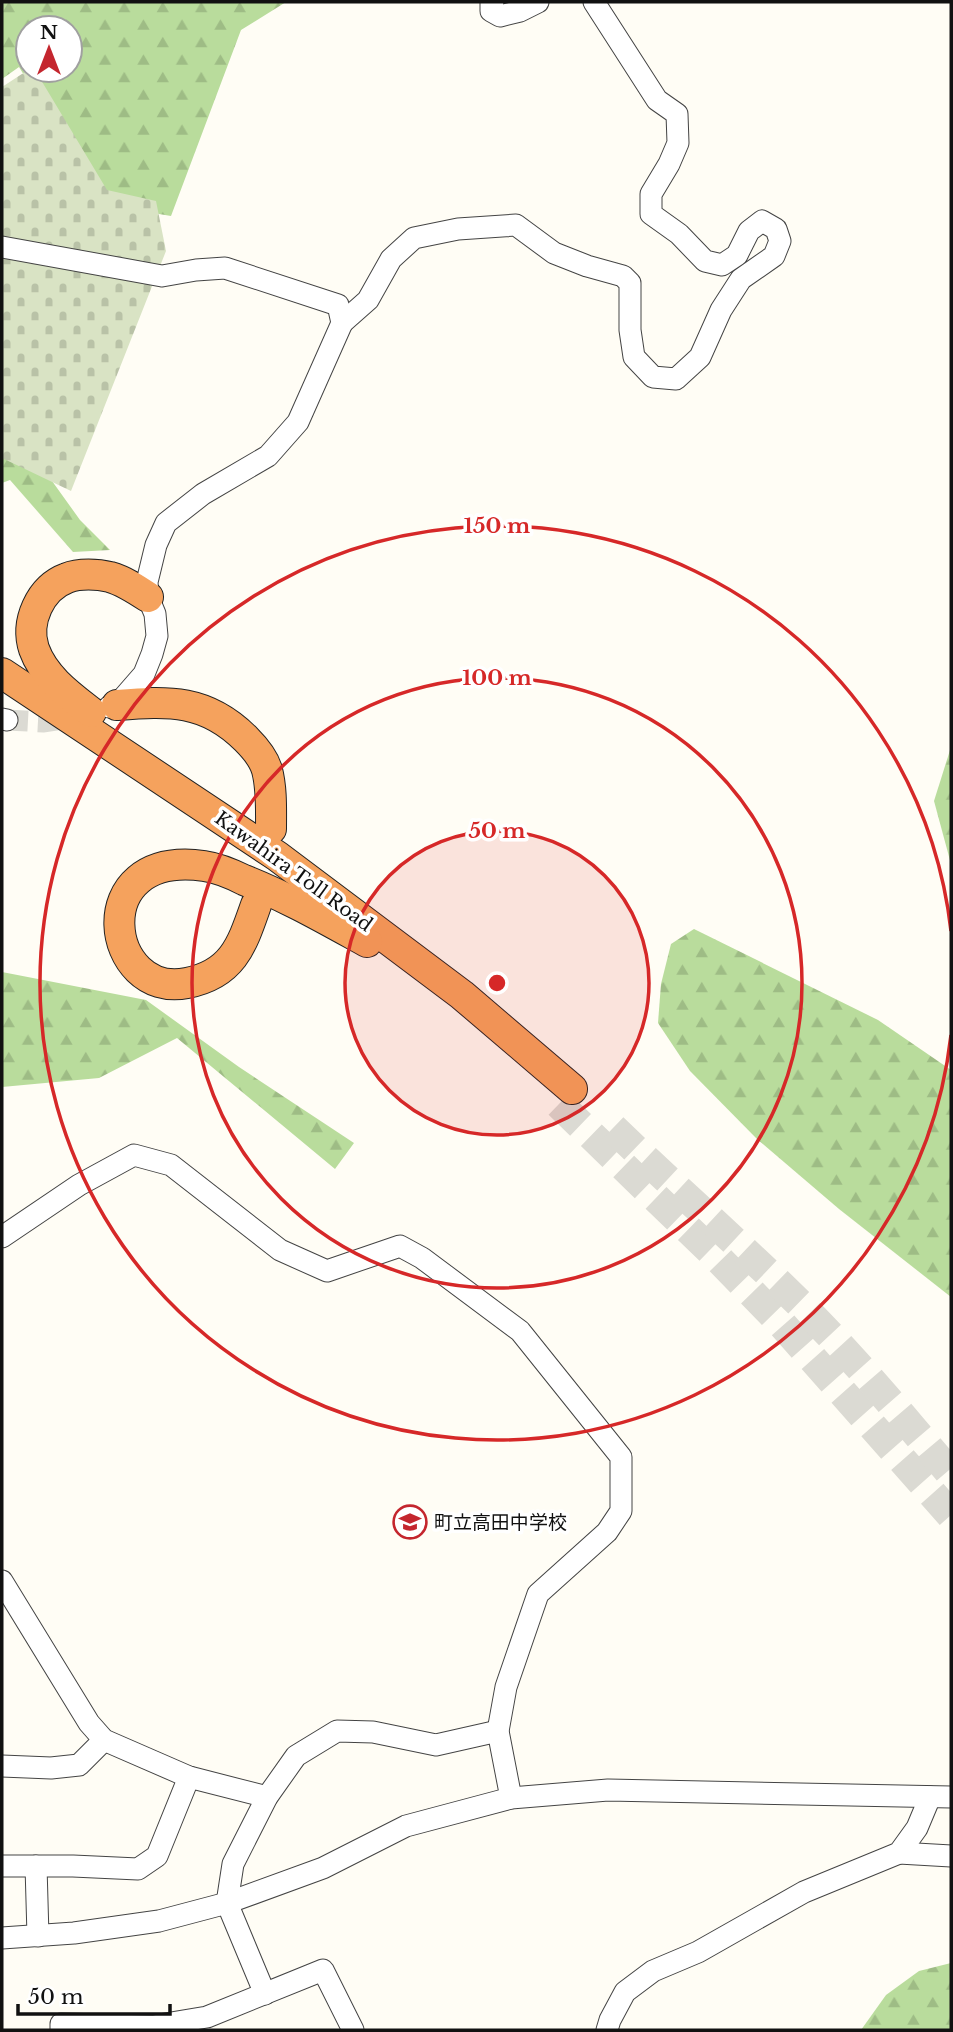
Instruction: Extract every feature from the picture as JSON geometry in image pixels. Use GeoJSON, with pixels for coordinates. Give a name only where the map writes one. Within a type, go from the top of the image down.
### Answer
{"type":"FeatureCollection","features":[{"type":"Feature","properties":{"kind":"highway"},"geometry":{"type":"LineString","coordinates":[[148,597],[109,577],[88,575],[67,578],[50,589],[37,606],[32,626],[34,648],[46,671],[70,696],[274,842]]}},
{"type":"Feature","properties":{"kind":"highway","name":"Kawahira Toll Road"},"geometry":{"type":"LineString","coordinates":[[2,673],[274,842],[462,995],[566,1096],[272,871],[2,687]]}},
{"type":"Feature","properties":{"kind":"highway"},"geometry":{"type":"LineString","coordinates":[[110,707],[162,702],[194,706],[234,727],[254,747],[267,768],[274,842]]}},
{"type":"Feature","properties":{"kind":"highway"},"geometry":{"type":"LineString","coordinates":[[256,905],[246,935],[234,958],[218,972],[197,981],[177,985],[156,980],[140,972],[127,954],[118,930],[120,907],[130,887],[148,873],[176,865],[205,866],[270,890],[367,942]]}},
{"type":"Feature","properties":{"kind":"street"},"geometry":{"type":"LineString","coordinates":[[493,2],[491,11],[500,16],[520,11],[538,2]]}},
{"type":"Feature","properties":{"kind":"street"},"geometry":{"type":"LineString","coordinates":[[110,707],[144,674],[152,654],[157,636],[147,582],[156,545],[166,523],[203,494],[268,456],[298,422],[342,323],[368,300],[391,259],[414,239],[458,229],[516,225],[554,253],[623,276],[630,283],[630,330],[634,358],[653,377],[676,379],[700,357],[721,310],[740,279],[774,256],[780,241],[776,229],[762,221],[749,231],[737,255],[722,265],[705,261],[678,234],[651,214],[651,194],[678,143],[677,114],[657,100],[594,2]]}},
{"type":"Feature","properties":{"kind":"street"},"geometry":{"type":"LineString","coordinates":[[2,247],[162,276],[225,268],[338,305],[342,323]]}},
{"type":"Feature","properties":{"kind":"street"},"geometry":{"type":"LineString","coordinates":[[2,1237],[79,1185],[134,1155],[172,1165],[280,1250],[327,1271],[400,1246],[422,1258],[520,1332],[621,1457],[621,1511],[607,1532],[538,1594],[506,1687],[498,1731],[511,1798]]}},
{"type":"Feature","properties":{"kind":"street"},"geometry":{"type":"LineString","coordinates":[[6,1597],[89,1723],[104,1740],[189,1777],[267,1797]]}},
{"type":"Feature","properties":{"kind":"street"},"geometry":{"type":"LineString","coordinates":[[265,1994],[227,1903],[233,1864],[267,1797],[296,1756],[337,1731],[373,1732],[436,1745],[498,1731]]}},
{"type":"Feature","properties":{"kind":"street"},"geometry":{"type":"LineString","coordinates":[[2,1766],[51,1768],[79,1765],[104,1740]]}},
{"type":"Feature","properties":{"kind":"street"},"geometry":{"type":"LineString","coordinates":[[2,1866],[138,1869],[157,1856],[189,1777]]}},
{"type":"Feature","properties":{"kind":"street"},"geometry":{"type":"LineString","coordinates":[[2,1938],[74,1933],[159,1921],[227,1903],[323,1868],[406,1826],[511,1798],[608,1790],[941,1797]]}},
{"type":"Feature","properties":{"kind":"street"},"geometry":{"type":"LineString","coordinates":[[899,1853],[941,1797]]}},
{"type":"Feature","properties":{"kind":"street"},"geometry":{"type":"LineString","coordinates":[[607,2030],[625,1992],[653,1971],[698,1952],[804,1892],[899,1853],[951,1856]]}},
{"type":"Feature","properties":{"kind":"street"},"geometry":{"type":"LineString","coordinates":[[36,1866],[38,1936]]}},
{"type":"Feature","properties":{"kind":"street"},"geometry":{"type":"LineString","coordinates":[[61,2030],[61,2024],[153,2026],[207,2017],[323,1970],[352,2030]]}},
{"type":"Feature","properties":{"kind":"green space"},"geometry":{"type":"Polygon","coordinates":[[[2,2],[286,2],[241,30],[171,216],[105,205],[30,84],[84,84],[84,14],[14,14],[14,71],[2,79],[2,2]]]}},
{"type":"Feature","properties":{"kind":"green space"},"geometry":{"type":"Polygon","coordinates":[[[14,79],[14,84],[43,84],[107,190],[156,201],[166,251],[71,491],[2,458],[2,87],[14,79]]]}},
{"type":"Feature","properties":{"kind":"green space"},"geometry":{"type":"Polygon","coordinates":[[[2,457],[47,474],[80,520],[110,550],[73,552],[10,480],[2,483],[2,457]]]}},
{"type":"Feature","properties":{"kind":"green space"},"geometry":{"type":"Polygon","coordinates":[[[951,747],[951,864],[934,801],[951,747]]]}},
{"type":"Feature","properties":{"kind":"green space"},"geometry":{"type":"Polygon","coordinates":[[[694,929],[878,1020],[951,1070],[951,1297],[839,1209],[757,1139],[690,1071],[658,1023],[661,984],[671,944],[694,929]]]}},
{"type":"Feature","properties":{"kind":"green space"},"geometry":{"type":"Polygon","coordinates":[[[2,972],[146,1000],[239,1067],[354,1143],[335,1169],[177,1038],[99,1078],[2,1087],[2,972]]]}},
{"type":"Feature","properties":{"kind":"green space"},"geometry":{"type":"Polygon","coordinates":[[[951,1963],[951,2030],[861,2030],[886,1995],[919,1971],[951,1963]]]}},
{"type":"Feature","properties":{"kind":"tunnel"},"geometry":{"type":"LineString","coordinates":[[7,720],[44,722],[74,717]]}},
{"type":"Feature","properties":{"kind":"tunnel"},"geometry":{"type":"LineString","coordinates":[[559,1104],[781,1323],[951,1515]]}},
{"type":"Feature","properties":{"kind":"tunnel"},"geometry":{"type":"LineString","coordinates":[[613,1128],[819,1323],[951,1474]]}},
{"type":"Feature","properties":{"kind":"place","name":"町立高田中学校"},"geometry":{"type":"Point","coordinates":[410,1522]}}]}
